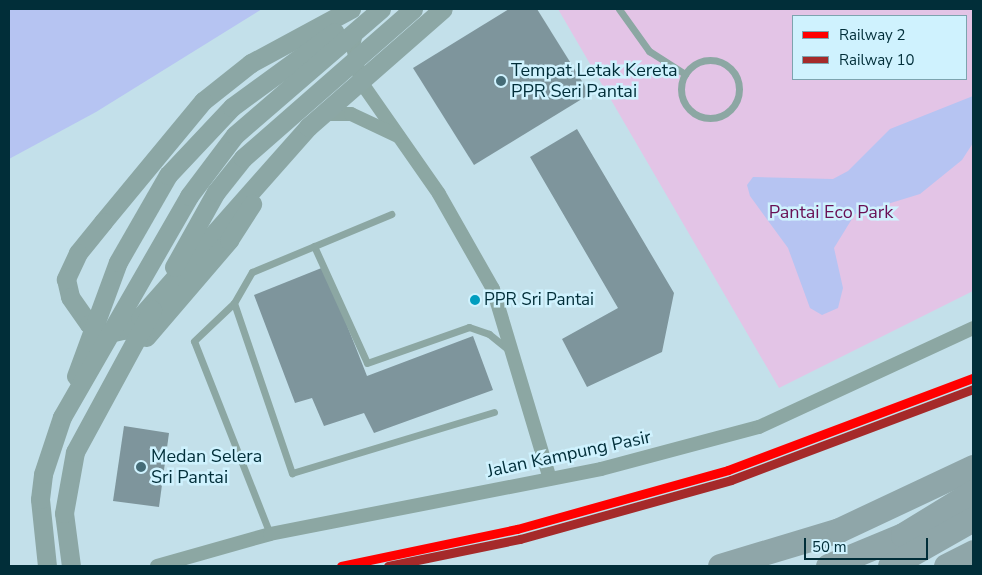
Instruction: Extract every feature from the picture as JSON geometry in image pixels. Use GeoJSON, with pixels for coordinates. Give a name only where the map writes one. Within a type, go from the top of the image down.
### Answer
{"type":"FeatureCollection","features":[{"type":"Feature","properties":{"kind":"highway"},"geometry":{"type":"LineString","coordinates":[[720,566],[839,530],[973,467]]}},
{"type":"Feature","properties":{"kind":"highway"},"geometry":{"type":"LineString","coordinates":[[837,563],[903,535],[973,492]]}},
{"type":"Feature","properties":{"kind":"highway"},"geometry":{"type":"LineString","coordinates":[[890,566],[973,519]]}},
{"type":"Feature","properties":{"kind":"highway"},"geometry":{"type":"LineString","coordinates":[[946,566],[973,552]]}},
{"type":"Feature","properties":{"kind":"street"},"geometry":{"type":"LineString","coordinates":[[351,9],[251,63],[203,102],[78,253],[66,279],[76,309],[106,334],[122,330],[140,317],[321,114],[361,82],[443,9]]}},
{"type":"Feature","properties":{"kind":"street"},"geometry":{"type":"LineString","coordinates":[[47,566],[40,516],[43,474],[68,404],[87,337],[118,262],[168,175],[232,107],[367,9]]}},
{"type":"Feature","properties":{"kind":"street"},"geometry":{"type":"LineString","coordinates":[[361,82],[353,47],[367,9]]}},
{"type":"Feature","properties":{"kind":"street"},"geometry":{"type":"LineString","coordinates":[[68,404],[189,196],[235,135],[381,9]]}},
{"type":"Feature","properties":{"kind":"street"},"geometry":{"type":"LineString","coordinates":[[71,566],[64,513],[74,452],[127,359],[194,229],[243,158],[413,9]]}},
{"type":"Feature","properties":{"kind":"street"},"geometry":{"type":"LineString","coordinates":[[284,71],[317,59],[333,63],[361,82],[439,194],[490,282],[550,479]]}},
{"type":"Feature","properties":{"kind":"street"},"geometry":{"type":"LineString","coordinates":[[321,114],[351,114],[399,136]]}},
{"type":"Feature","properties":{"kind":"street"},"geometry":{"type":"LineString","coordinates":[[127,359],[230,240],[285,153]]}},
{"type":"Feature","properties":{"kind":"street","name":"Jalan Kampung Pasir"},"geometry":{"type":"LineString","coordinates":[[157,566],[270,534],[550,479],[759,427],[973,328]]}},
{"type":"Feature","properties":{"kind":"lane"},"geometry":{"type":"LineString","coordinates":[[619,9],[648,51],[685,74]]}},
{"type":"Feature","properties":{"kind":"lane"},"geometry":{"type":"LineString","coordinates":[[711,60],[730,67],[739,85],[735,105],[721,117],[694,114],[683,100],[685,74],[711,60]]}},
{"type":"Feature","properties":{"kind":"lane"},"geometry":{"type":"LineString","coordinates":[[270,534],[194,341],[234,303],[249,274],[391,214]]}},
{"type":"Feature","properties":{"kind":"lane"},"geometry":{"type":"LineString","coordinates":[[314,246],[367,363],[470,327],[489,334],[512,353]]}},
{"type":"Feature","properties":{"kind":"lane"},"geometry":{"type":"LineString","coordinates":[[234,303],[292,473],[494,412]]}},
{"type":"Feature","properties":{"kind":"green space","name":"Pantai Eco Park"},"geometry":{"type":"Polygon","coordinates":[[[558,9],[973,9],[973,291],[779,388],[558,9]]]}},
{"type":"Feature","properties":{"kind":"water"},"geometry":{"type":"Polygon","coordinates":[[[10,9],[262,9],[96,112],[9,159],[10,9]]]}},
{"type":"Feature","properties":{"kind":"water"},"geometry":{"type":"Polygon","coordinates":[[[973,96],[973,143],[962,160],[920,194],[855,214],[834,248],[843,288],[838,308],[822,315],[810,308],[788,248],[750,196],[747,185],[753,177],[833,179],[848,171],[890,129],[973,96]]]}},
{"type":"Feature","properties":{"kind":"building","name":"Tempat Letak Kereta PPR Seri Pantai"},"geometry":{"type":"Polygon","coordinates":[[[509,9],[537,9],[590,94],[474,165],[413,68],[509,9]]]}},
{"type":"Feature","properties":{"kind":"building"},"geometry":{"type":"Polygon","coordinates":[[[577,129],[674,293],[662,352],[587,387],[562,339],[618,308],[530,157],[577,129]]]}},
{"type":"Feature","properties":{"kind":"building"},"geometry":{"type":"Polygon","coordinates":[[[324,267],[367,376],[473,336],[493,390],[374,433],[364,413],[324,426],[312,398],[295,403],[254,295],[324,267]]]}},
{"type":"Feature","properties":{"kind":"building","name":"Medan Selera Sri Pantai"},"geometry":{"type":"Polygon","coordinates":[[[124,426],[169,433],[159,507],[113,501],[124,426]]]}},
{"type":"Feature","properties":{"kind":"rail line","name":"2"},"geometry":{"type":"LineString","coordinates":[[341,566],[517,529],[728,470],[973,378]]}},
{"type":"Feature","properties":{"kind":"rail line","name":"10"},"geometry":{"type":"LineString","coordinates":[[388,566],[520,539],[731,480],[973,389]]}},
{"type":"Feature","properties":{"kind":"place","name":"Tempat Letak Kereta PPR Seri Pantai"},"geometry":{"type":"Point","coordinates":[501,81]}},
{"type":"Feature","properties":{"kind":"place","name":"PPR Sri Pantai"},"geometry":{"type":"Point","coordinates":[475,300]}},
{"type":"Feature","properties":{"kind":"place","name":"Medan Selera Sri Pantai"},"geometry":{"type":"Point","coordinates":[141,467]}}]}
